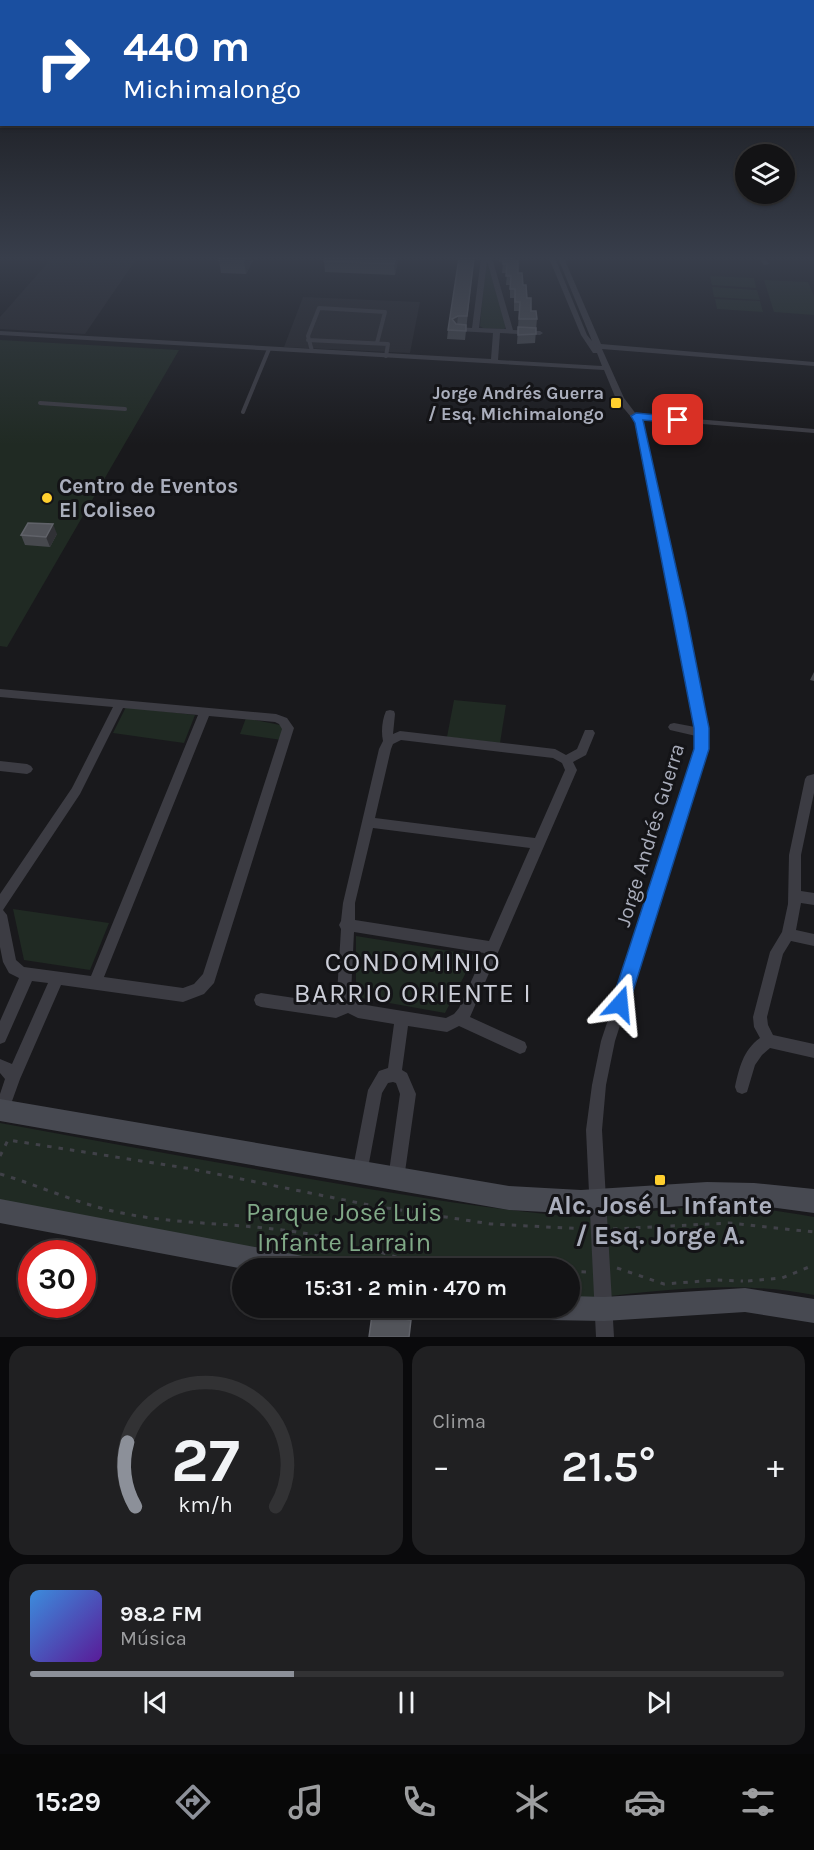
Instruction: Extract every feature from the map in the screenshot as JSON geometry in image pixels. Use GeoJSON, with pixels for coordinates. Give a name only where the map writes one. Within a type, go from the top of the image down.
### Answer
{"type":"FeatureCollection","features":[{"type":"Feature","properties":{"kind":"street"},"geometry":{"type":"LineString","coordinates":[[475,330],[476,320]]}},
{"type":"Feature","properties":{"kind":"street"},"geometry":{"type":"LineString","coordinates":[[507,320],[510,332]]}},
{"type":"Feature","properties":{"kind":"street","name":"Jorge Andrés Guerra"},"geometry":{"type":"LineString","coordinates":[[578,320],[584,335],[602,358]]}},
{"type":"Feature","properties":{"kind":"street","name":"Jorge Andrés Guerra"},"geometry":{"type":"LineString","coordinates":[[587,320],[623,404],[640,423],[702,733],[699,762],[611,1031],[602,1066],[594,1130],[605,1337]]}},
{"type":"Feature","properties":{"kind":"street"},"geometry":{"type":"LineString","coordinates":[[457,329],[540,333]]}},
{"type":"Feature","properties":{"kind":"street"},"geometry":{"type":"LineString","coordinates":[[494,362],[497,331]]}},
{"type":"Feature","properties":{"kind":"street"},"geometry":{"type":"LineString","coordinates":[[0,333],[606,368]]}},
{"type":"Feature","properties":{"kind":"street"},"geometry":{"type":"LineString","coordinates":[[597,346],[814,364]]}},
{"type":"Feature","properties":{"kind":"street"},"geometry":{"type":"LineString","coordinates":[[636,416],[814,431]]}},
{"type":"Feature","properties":{"kind":"street"},"geometry":{"type":"LineString","coordinates":[[0,693],[276,718],[283,721],[288,728],[209,978],[199,989],[183,995],[17,971],[10,962],[0,915]]}},
{"type":"Feature","properties":{"kind":"street"},"geometry":{"type":"LineString","coordinates":[[0,906],[76,791],[120,704]]}},
{"type":"Feature","properties":{"kind":"street"},"geometry":{"type":"LineString","coordinates":[[95,982],[205,712]]}},
{"type":"Feature","properties":{"kind":"street"},"geometry":{"type":"LineString","coordinates":[[389,741],[387,734],[390,714]]}},
{"type":"Feature","properties":{"kind":"street"},"geometry":{"type":"LineString","coordinates":[[674,727],[702,733]]}},
{"type":"Feature","properties":{"kind":"street"},"geometry":{"type":"LineString","coordinates":[[566,760],[582,752],[589,734]]}},
{"type":"Feature","properties":{"kind":"street"},"geometry":{"type":"LineString","coordinates":[[400,735],[407,735],[555,754],[566,760],[570,768],[570,775],[467,1007],[459,1019],[442,1025],[358,1011],[348,1005],[343,990],[349,903],[385,749],[389,741],[400,735]]}},
{"type":"Feature","properties":{"kind":"street"},"geometry":{"type":"LineString","coordinates":[[0,766],[27,769]]}},
{"type":"Feature","properties":{"kind":"street"},"geometry":{"type":"LineString","coordinates":[[769,1041],[761,1027],[760,1017],[777,952],[788,934],[796,896],[795,855],[813,779]]}},
{"type":"Feature","properties":{"kind":"street"},"geometry":{"type":"LineString","coordinates":[[368,822],[538,844]]}},
{"type":"Feature","properties":{"kind":"street"},"geometry":{"type":"LineString","coordinates":[[796,896],[814,899]]}},
{"type":"Feature","properties":{"kind":"street"},"geometry":{"type":"LineString","coordinates":[[346,925],[493,948]]}},
{"type":"Feature","properties":{"kind":"street"},"geometry":{"type":"LineString","coordinates":[[788,934],[814,940]]}},
{"type":"Feature","properties":{"kind":"street"},"geometry":{"type":"LineString","coordinates":[[0,1037],[28,974]]}},
{"type":"Feature","properties":{"kind":"street"},"geometry":{"type":"LineString","coordinates":[[57,978],[1,1110],[509,1198],[557,1202],[598,1202],[707,1192],[754,1194],[814,1201]]}},
{"type":"Feature","properties":{"kind":"street"},"geometry":{"type":"LineString","coordinates":[[261,1000],[336,1011],[348,1005]]}},
{"type":"Feature","properties":{"kind":"street"},"geometry":{"type":"LineString","coordinates":[[394,1074],[402,1018]]}},
{"type":"Feature","properties":{"kind":"street"},"geometry":{"type":"LineString","coordinates":[[459,1019],[520,1047]]}},
{"type":"Feature","properties":{"kind":"street"},"geometry":{"type":"LineString","coordinates":[[742,1087],[751,1055],[769,1041],[814,1051]]}},
{"type":"Feature","properties":{"kind":"street"},"geometry":{"type":"LineString","coordinates":[[0,1066],[6,1068],[13,1078]]}},
{"type":"Feature","properties":{"kind":"street"},"geometry":{"type":"LineString","coordinates":[[360,1173],[375,1090],[384,1076],[394,1074],[402,1078],[408,1094],[396,1179]]}},
{"type":"Feature","properties":{"kind":"street"},"geometry":{"type":"LineString","coordinates":[[0,1211],[250,1258]]}},
{"type":"Feature","properties":{"kind":"street"},"geometry":{"type":"LineString","coordinates":[[580,1309],[745,1300],[814,1311]]}},
{"type":"Feature","properties":{"kind":"lane"},"geometry":{"type":"LineString","coordinates":[[312,351],[308,346],[308,340],[315,320]]}},
{"type":"Feature","properties":{"kind":"lane"},"geometry":{"type":"LineString","coordinates":[[377,343],[383,320]]}},
{"type":"Feature","properties":{"kind":"lane"},"geometry":{"type":"LineString","coordinates":[[308,340],[388,344],[386,356]]}},
{"type":"Feature","properties":{"kind":"lane"},"geometry":{"type":"LineString","coordinates":[[243,412],[269,349]]}},
{"type":"Feature","properties":{"kind":"lane"},"geometry":{"type":"LineString","coordinates":[[40,403],[124,410]]}},
{"type":"Feature","properties":{"kind":"path"},"geometry":{"type":"LineString","coordinates":[[0,1174],[37,1185],[77,1202],[120,1213],[146,1218],[235,1224],[318,1235],[396,1258]]}},
{"type":"Feature","properties":{"kind":"path"},"geometry":{"type":"LineString","coordinates":[[580,1271],[601,1272],[617,1268],[664,1284],[717,1280],[771,1282],[784,1279],[814,1265]]}},
{"type":"Feature","properties":{"kind":"shaded area"},"geometry":{"type":"Polygon","coordinates":[[[0,320],[94,320],[85,334],[0,329],[0,320]]]}},
{"type":"Feature","properties":{"kind":"shaded area"},"geometry":{"type":"Polygon","coordinates":[[[294,320],[416,320],[410,353],[284,347],[294,320]]]}},
{"type":"Feature","properties":{"kind":"green space"},"geometry":{"type":"Polygon","coordinates":[[[481,320],[505,320],[507,326],[504,329],[480,326],[481,320]]]}},
{"type":"Feature","properties":{"kind":"green space","name":"Centro de Eventos El Coliseo"},"geometry":{"type":"Polygon","coordinates":[[[0,340],[179,350],[7,647],[0,646],[0,340]]]}},
{"type":"Feature","properties":{"kind":"green space"},"geometry":{"type":"Polygon","coordinates":[[[454,700],[506,705],[500,743],[447,737],[454,700]]]}},
{"type":"Feature","properties":{"kind":"green space"},"geometry":{"type":"Polygon","coordinates":[[[126,707],[195,715],[184,743],[113,733],[126,707]]]}},
{"type":"Feature","properties":{"kind":"green space"},"geometry":{"type":"Polygon","coordinates":[[[246,718],[280,725],[283,728],[282,740],[240,734],[246,718]]]}},
{"type":"Feature","properties":{"kind":"green space"},"geometry":{"type":"Polygon","coordinates":[[[13,909],[109,923],[90,970],[24,960],[13,909]]]}},
{"type":"Feature","properties":{"kind":"green space"},"geometry":{"type":"Polygon","coordinates":[[[356,936],[475,955],[445,1013],[356,997],[356,936]]]}},
{"type":"Feature","properties":{"kind":"green space","name":"Parque José Luis Infante Larrain"},"geometry":{"type":"Polygon","coordinates":[[[0,1123],[385,1192],[529,1212],[598,1217],[680,1208],[741,1207],[814,1217],[814,1295],[784,1290],[723,1287],[661,1290],[580,1300],[580,1258],[285,1258],[0,1203],[0,1123]]]}},
{"type":"Feature","properties":{"kind":"building"},"geometry":{"type":"Polygon","coordinates":[[[449,320],[466,325],[466,331],[448,330],[449,320]]]}},
{"type":"Feature","properties":{"kind":"building"},"geometry":{"type":"Polygon","coordinates":[[[518,327],[536,328],[536,334],[518,335],[518,327]]]}},
{"type":"Feature","properties":{"kind":"building"},"geometry":{"type":"Polygon","coordinates":[[[28,523],[53,524],[46,537],[21,535],[28,523]]]}},
{"type":"Feature","properties":{"kind":"building"},"geometry":{"type":"Polygon","coordinates":[[[372,1318],[411,1320],[409,1337],[369,1337],[372,1318]]]}},
{"type":"Feature","properties":{"kind":"place","name":"Jorge Andrés Guerra / Esq. Michimalongo"},"geometry":{"type":"Point","coordinates":[616,403]}},
{"type":"Feature","properties":{"kind":"place","name":"Centro de Eventos El Coliseo"},"geometry":{"type":"Point","coordinates":[47,498]}},
{"type":"Feature","properties":{"kind":"place","name":"Alc. José L. Infante / Esq. Jorge A."},"geometry":{"type":"Point","coordinates":[660,1180]}},
{"type":"Feature","properties":{"kind":"district","name":"CONDOMINIO BARRIO ORIENTE I"},"geometry":{"type":"Point","coordinates":[413,978]}},
{"type":"Feature","properties":{"kind":"route"},"geometry":{"type":"LineString","coordinates":[[620,1004],[702,749],[702,733],[679,612],[640,423],[636,416],[678,420]]}}]}
